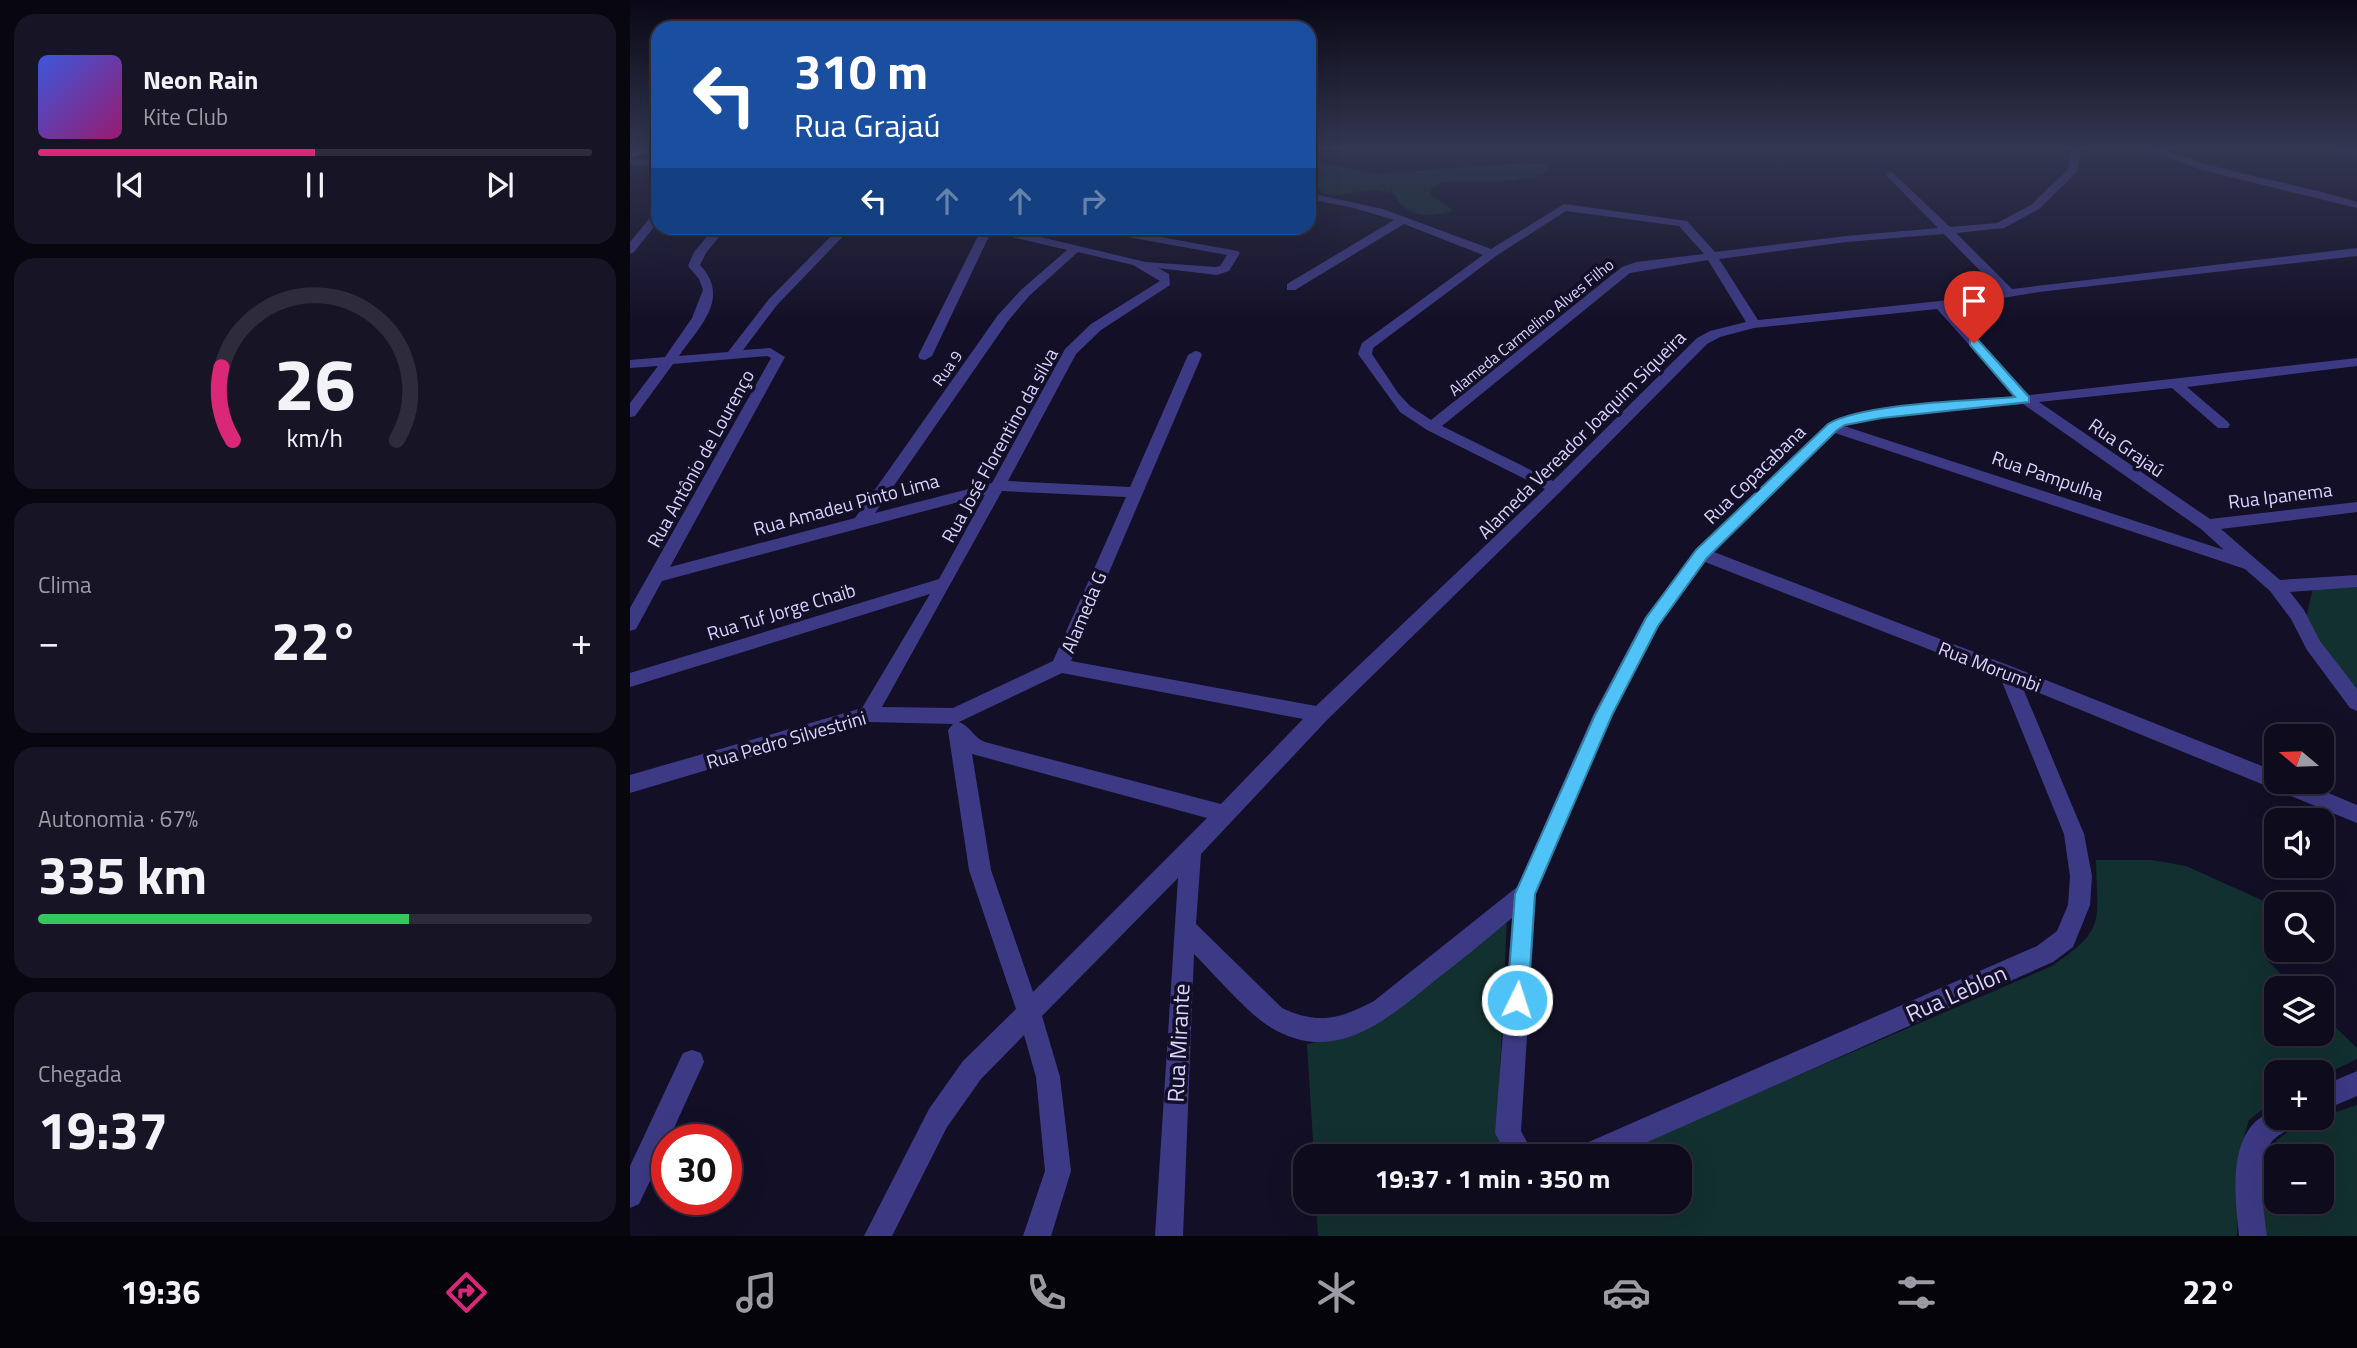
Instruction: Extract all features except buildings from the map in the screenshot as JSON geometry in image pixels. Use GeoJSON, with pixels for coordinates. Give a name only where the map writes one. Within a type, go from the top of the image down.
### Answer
{"type":"FeatureCollection","features":[{"type":"Feature","properties":{"kind":"street"},"geometry":{"type":"LineString","coordinates":[[1369,208],[1492,254]]}},
{"type":"Feature","properties":{"kind":"street"},"geometry":{"type":"LineString","coordinates":[[1555,488],[1432,427],[1405,409],[1365,354],[1365,349],[1370,342],[1492,254],[1563,208]]}},
{"type":"Feature","properties":{"kind":"street"},"geometry":{"type":"LineString","coordinates":[[1569,208],[1683,223],[1711,255],[1754,324]]}},
{"type":"Feature","properties":{"kind":"street"},"geometry":{"type":"LineString","coordinates":[[1926,208],[2009,293]]}},
{"type":"Feature","properties":{"kind":"street","name":"Alameda Carmelino Alves Filho"},"geometry":{"type":"LineString","coordinates":[[1432,427],[1626,270],[1636,266],[1846,239],[2000,226],[2034,208]]}},
{"type":"Feature","properties":{"kind":"street"},"geometry":{"type":"LineString","coordinates":[[639,221],[651,217]]}},
{"type":"Feature","properties":{"kind":"street"},"geometry":{"type":"LineString","coordinates":[[1291,287],[1402,220]]}},
{"type":"Feature","properties":{"kind":"street"},"geometry":{"type":"LineString","coordinates":[[630,250],[651,223]]}},
{"type":"Feature","properties":{"kind":"street"},"geometry":{"type":"LineString","coordinates":[[630,413],[669,360],[709,298],[708,283],[694,266],[700,252],[714,235]]}},
{"type":"Feature","properties":{"kind":"street"},"geometry":{"type":"LineString","coordinates":[[630,364],[734,353],[774,302],[838,235]]}},
{"type":"Feature","properties":{"kind":"street"},"geometry":{"type":"LineString","coordinates":[[925,356],[985,235]]}},
{"type":"Feature","properties":{"kind":"street","name":"Rua José Florentino da silva"},"geometry":{"type":"LineString","coordinates":[[868,713],[945,583],[1070,352],[1096,327],[1166,282],[1161,273],[1137,262],[1017,235]]}},
{"type":"Feature","properties":{"kind":"street"},"geometry":{"type":"LineString","coordinates":[[1134,235],[1234,253],[1225,268],[1217,271],[1137,262]]}},
{"type":"Feature","properties":{"kind":"street","name":"Rua 9"},"geometry":{"type":"LineString","coordinates":[[862,520],[1003,318],[1025,293],[1075,249]]}},
{"type":"Feature","properties":{"kind":"street","name":"Alameda Vereador Joaquim Siqueira"},"geometry":{"type":"LineString","coordinates":[[878,1236],[938,1118],[955,1092],[1320,714],[1555,488],[1702,341],[1715,334],[1754,324],[1940,305],[2065,285],[2357,252]]}},
{"type":"Feature","properties":{"kind":"street","name":"Rua Grajaú"},"geometry":{"type":"LineString","coordinates":[[1940,305],[2025,400],[2207,526],[2276,587],[2357,703]]}},
{"type":"Feature","properties":{"kind":"street","name":"Rua Antônio de Lourenço"},"geometry":{"type":"LineString","coordinates":[[630,624],[778,357],[770,352],[734,353]]}},
{"type":"Feature","properties":{"kind":"street","name":"Alameda G"},"geometry":{"type":"LineString","coordinates":[[1195,355],[1060,666],[1320,714]]}},
{"type":"Feature","properties":{"kind":"street","name":"Rua Copacabana"},"geometry":{"type":"LineString","coordinates":[[1514,1144],[1508,1133],[1525,894],[1603,715],[1651,622],[1702,554],[1832,427],[1841,422],[1882,414],[2357,362]]}},
{"type":"Feature","properties":{"kind":"street"},"geometry":{"type":"LineString","coordinates":[[2175,384],[2223,425]]}},
{"type":"Feature","properties":{"kind":"street","name":"Rua Pampulha"},"geometry":{"type":"LineString","coordinates":[[1832,427],[1991,477],[2250,565]]}},
{"type":"Feature","properties":{"kind":"street","name":"Rua Amadeu Pinto Lima"},"geometry":{"type":"LineString","coordinates":[[655,577],[998,486],[1134,492]]}},
{"type":"Feature","properties":{"kind":"street","name":"Rua Ipanema"},"geometry":{"type":"LineString","coordinates":[[2207,526],[2357,507]]}},
{"type":"Feature","properties":{"kind":"street","name":"Rua Morumbi"},"geometry":{"type":"LineString","coordinates":[[1702,554],[2007,672],[2264,776]]}},
{"type":"Feature","properties":{"kind":"street"},"geometry":{"type":"LineString","coordinates":[[2276,587],[2357,581]]}},
{"type":"Feature","properties":{"kind":"street","name":"Rua Tuf Jorge Chaib"},"geometry":{"type":"LineString","coordinates":[[630,680],[945,583]]}},
{"type":"Feature","properties":{"kind":"street","name":"Rua Pedro Silvestrini"},"geometry":{"type":"LineString","coordinates":[[630,783],[868,713],[957,725],[1060,666]]}},
{"type":"Feature","properties":{"kind":"street","name":"Rua Leblon"},"geometry":{"type":"LineString","coordinates":[[1614,1144],[2045,954],[2065,939],[2079,905],[2081,876],[2074,834],[2007,672]]}},
{"type":"Feature","properties":{"kind":"street"},"geometry":{"type":"LineString","coordinates":[[957,725],[968,744],[983,750],[1225,814]]}},
{"type":"Feature","properties":{"kind":"street"},"geometry":{"type":"LineString","coordinates":[[957,725],[980,870],[1030,1013],[1048,1077],[1058,1171],[1037,1236]]}},
{"type":"Feature","properties":{"kind":"street","name":"Rua Morumbi"},"geometry":{"type":"LineString","coordinates":[[2308,794],[2357,814]]}},
{"type":"Feature","properties":{"kind":"street","name":"Rua Mirante"},"geometry":{"type":"LineString","coordinates":[[1169,1236],[1184,928],[1191,850]]}},
{"type":"Feature","properties":{"kind":"street"},"geometry":{"type":"LineString","coordinates":[[1184,928],[1274,1016],[1295,1026],[1324,1031],[1351,1026],[1382,1009],[1525,894]]}},
{"type":"Feature","properties":{"kind":"street"},"geometry":{"type":"LineString","coordinates":[[630,1195],[692,1062]]}},
{"type":"Feature","properties":{"kind":"street"},"geometry":{"type":"LineString","coordinates":[[2334,1094],[2357,1083]]}},
{"type":"Feature","properties":{"kind":"street"},"geometry":{"type":"LineString","coordinates":[[2253,1236],[2250,1202],[2252,1162],[2261,1133],[2266,1130]]}},
{"type":"Feature","properties":{"kind":"green space"},"geometry":{"type":"Polygon","coordinates":[[[1405,208],[1450,208],[1453,210],[1436,215],[1405,208]]]}},
{"type":"Feature","properties":{"kind":"green space"},"geometry":{"type":"Polygon","coordinates":[[[2357,583],[2357,693],[2319,643],[2306,618],[2313,588],[2357,583]]]}},
{"type":"Feature","properties":{"kind":"green space"},"geometry":{"type":"Polygon","coordinates":[[[2096,860],[2152,860],[2186,866],[2264,901],[2264,962],[2269,962],[2283,976],[2264,976],[2264,1046],[2334,1046],[2334,1026],[2357,1048],[2357,1059],[2334,1070],[2334,1060],[2264,1060],[2264,1108],[2249,1120],[2239,1155],[2237,1236],[1318,1236],[1317,1214],[1692,1214],[1692,1144],[1639,1144],[2052,966],[2082,943],[2090,933],[2095,922],[2096,860]]]}},
{"type":"Feature","properties":{"kind":"green space"},"geometry":{"type":"Polygon","coordinates":[[[1507,918],[1497,1137],[1502,1144],[1313,1144],[1307,1044],[1355,1035],[1381,1020],[1507,918]]]}},
{"type":"Feature","properties":{"kind":"green space"},"geometry":{"type":"Polygon","coordinates":[[[2357,1105],[2357,1236],[2265,1236],[2260,1187],[2264,1160],[2264,1214],[2334,1214],[2334,1144],[2273,1144],[2291,1130],[2334,1130],[2334,1113],[2357,1105]]]}},
{"type":"Feature","properties":{"kind":"route"},"geometry":{"type":"LineString","coordinates":[[1517,1000],[1525,894],[1603,715],[1651,622],[1702,554],[1832,427],[1859,417],[2025,400],[1974,343]]}}]}
